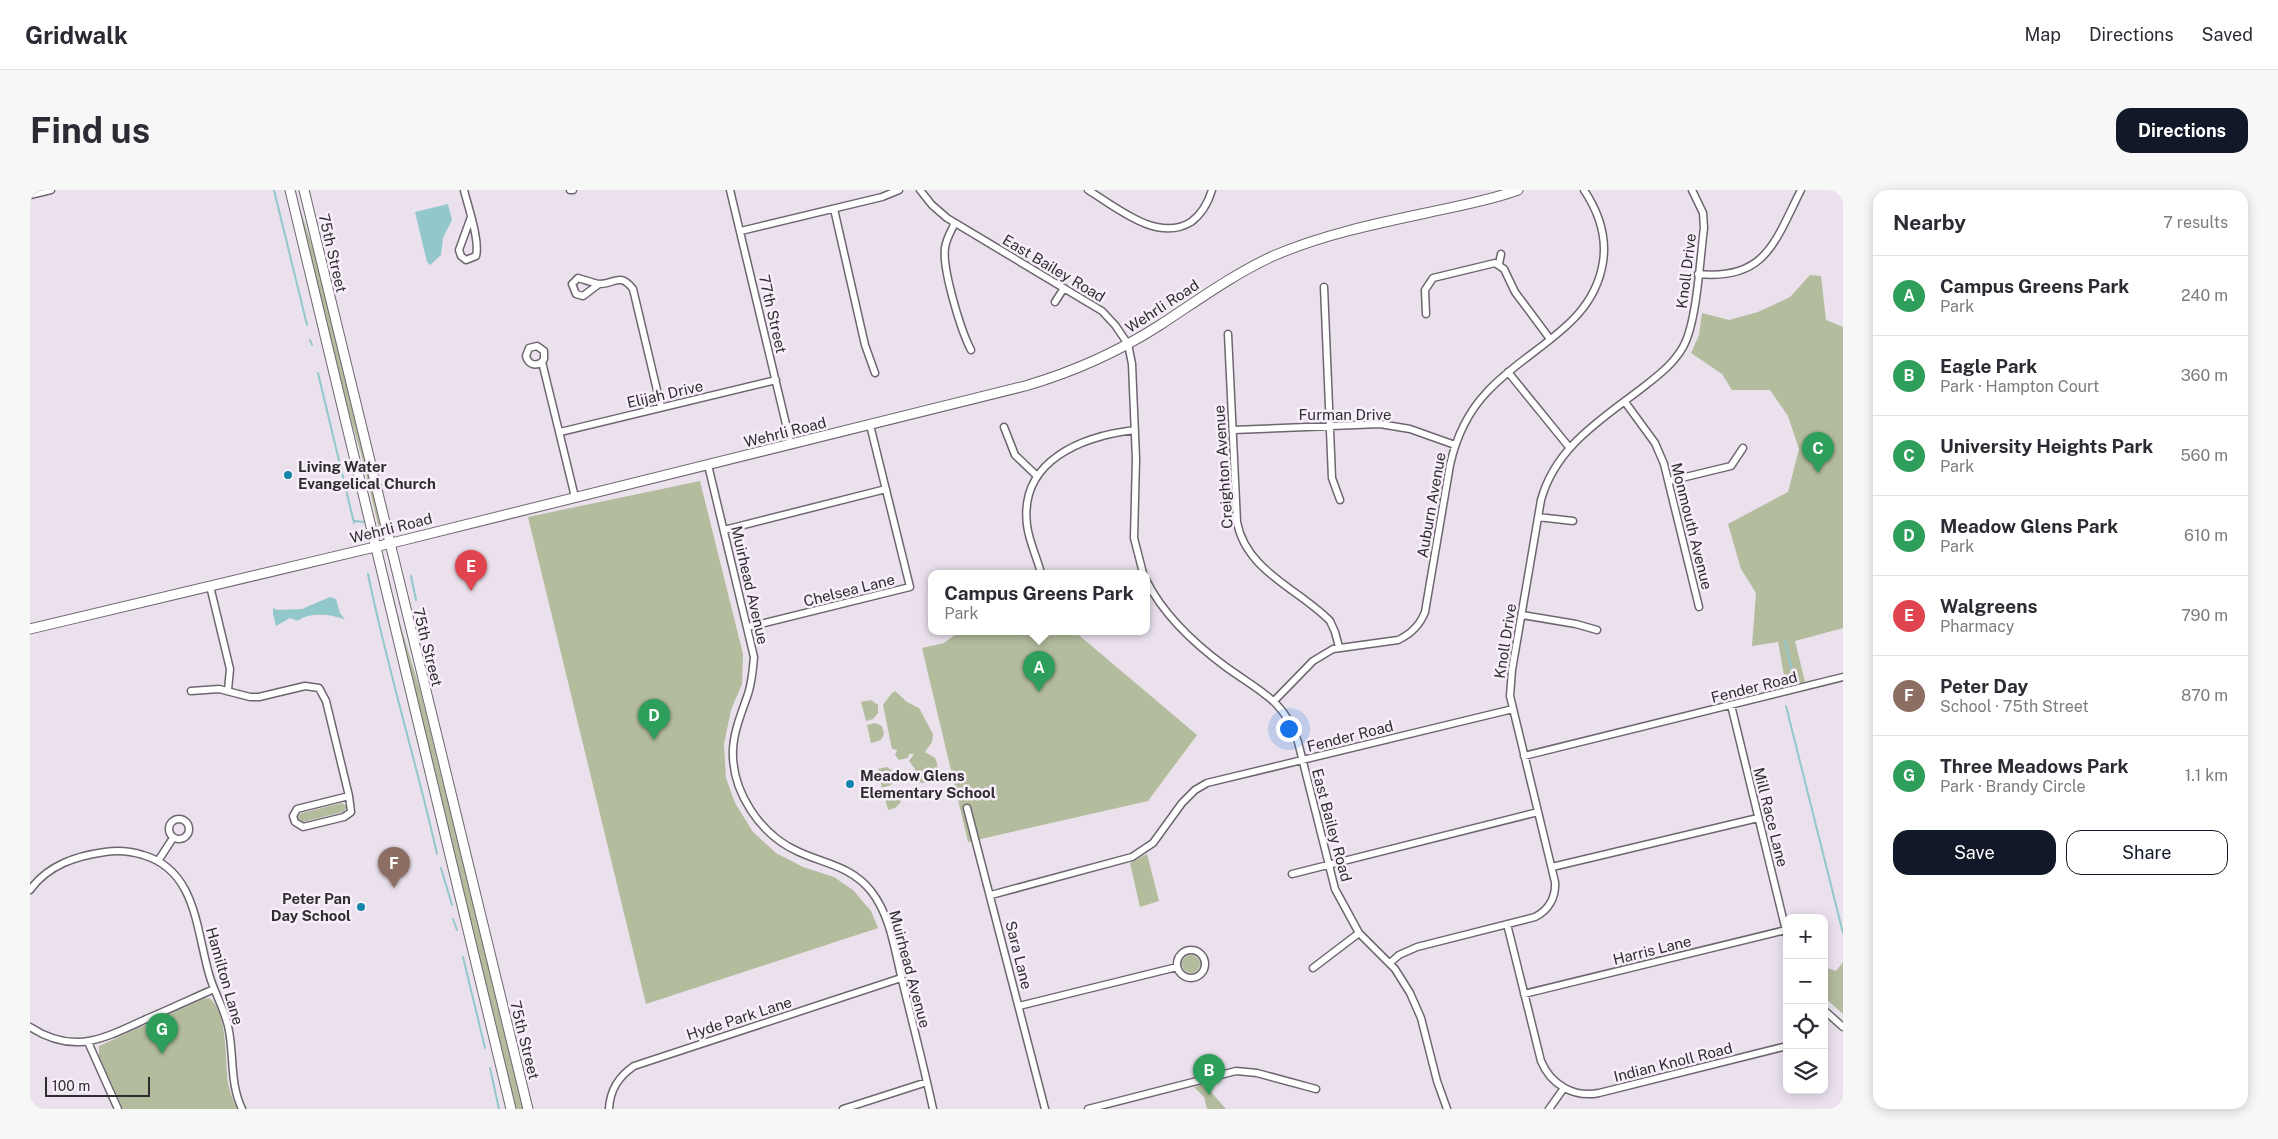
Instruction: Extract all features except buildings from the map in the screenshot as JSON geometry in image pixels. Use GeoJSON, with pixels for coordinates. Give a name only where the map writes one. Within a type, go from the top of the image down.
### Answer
{"type":"FeatureCollection","features":[{"type":"Feature","properties":{"kind":"main road","name":"75th Street"},"geometry":{"type":"LineString","coordinates":[[290,190],[511,1109]]}},
{"type":"Feature","properties":{"kind":"main road","name":"75th Street"},"geometry":{"type":"LineString","coordinates":[[304,190],[528,1109]]}},
{"type":"Feature","properties":{"kind":"main road","name":"Wehrli Road"},"geometry":{"type":"LineString","coordinates":[[30,629],[791,445],[1045,380],[1073,370],[1128,344],[1229,279],[1296,247],[1349,230],[1485,200],[1518,190]]}},
{"type":"Feature","properties":{"kind":"street"},"geometry":{"type":"LineString","coordinates":[[30,195],[51,190]]}},
{"type":"Feature","properties":{"kind":"street"},"geometry":{"type":"LineString","coordinates":[[464,190],[471,217],[478,249],[476,256],[466,260],[461,256],[459,250],[471,217]]}},
{"type":"Feature","properties":{"kind":"street","name":"77th Street"},"geometry":{"type":"LineString","coordinates":[[730,190],[791,445]]}},
{"type":"Feature","properties":{"kind":"street"},"geometry":{"type":"LineString","coordinates":[[741,231],[882,197],[899,190]]}},
{"type":"Feature","properties":{"kind":"street","name":"East Bailey Road"},"geometry":{"type":"LineString","coordinates":[[920,190],[940,212],[955,223],[1109,317],[1128,344],[1133,368],[1135,430],[1134,538],[1142,570]]}},
{"type":"Feature","properties":{"kind":"street"},"geometry":{"type":"LineString","coordinates":[[1088,190],[1145,223],[1166,229],[1176,228],[1196,218],[1205,207],[1212,190]]}},
{"type":"Feature","properties":{"kind":"street","name":"Auburn Avenue"},"geometry":{"type":"LineString","coordinates":[[1274,701],[1314,661],[1339,647],[1398,640],[1407,636],[1420,623],[1425,612],[1455,445],[1478,403],[1508,372],[1582,311],[1597,288],[1604,257],[1603,236],[1597,213],[1584,190]]}},
{"type":"Feature","properties":{"kind":"street","name":"Knoll Drive"},"geometry":{"type":"LineString","coordinates":[[1390,963],[1399,955],[1417,946],[1535,916],[1550,905],[1556,889],[1552,867],[1524,756],[1510,688],[1538,517],[1550,475],[1569,447],[1669,367],[1683,348],[1692,325],[1704,221],[1700,205],[1692,190]]}},
{"type":"Feature","properties":{"kind":"street"},"geometry":{"type":"LineString","coordinates":[[1698,274],[1730,275],[1742,271],[1760,260],[1776,241],[1801,190]]}},
{"type":"Feature","properties":{"kind":"street"},"geometry":{"type":"LineString","coordinates":[[834,209],[865,345],[874,373]]}},
{"type":"Feature","properties":{"kind":"street"},"geometry":{"type":"LineString","coordinates":[[955,223],[946,242],[945,257],[961,328],[971,350]]}},
{"type":"Feature","properties":{"kind":"street"},"geometry":{"type":"LineString","coordinates":[[1499,264],[1501,254]]}},
{"type":"Feature","properties":{"kind":"street"},"geometry":{"type":"LineString","coordinates":[[1426,314],[1425,290],[1434,278],[1490,264],[1499,264],[1504,269],[1515,292],[1550,338]]}},
{"type":"Feature","properties":{"kind":"street"},"geometry":{"type":"LineString","coordinates":[[599,284],[618,280],[627,282],[633,289],[661,407]]}},
{"type":"Feature","properties":{"kind":"street"},"geometry":{"type":"LineString","coordinates":[[1324,287],[1332,478],[1340,500]]}},
{"type":"Feature","properties":{"kind":"street"},"geometry":{"type":"LineString","coordinates":[[1056,302],[1064,288]]}},
{"type":"Feature","properties":{"kind":"street","name":"Creighton Avenue"},"geometry":{"type":"LineString","coordinates":[[1228,334],[1237,522],[1244,544],[1255,560],[1330,621],[1339,647]]}},
{"type":"Feature","properties":{"kind":"street"},"geometry":{"type":"LineString","coordinates":[[542,362],[575,497]]}},
{"type":"Feature","properties":{"kind":"street"},"geometry":{"type":"LineString","coordinates":[[1508,372],[1569,447]]}},
{"type":"Feature","properties":{"kind":"street","name":"Elijah Drive"},"geometry":{"type":"LineString","coordinates":[[560,432],[776,380]]}},
{"type":"Feature","properties":{"kind":"street","name":"Monmouth Avenue"},"geometry":{"type":"LineString","coordinates":[[1625,402],[1655,443],[1670,481],[1698,607]]}},
{"type":"Feature","properties":{"kind":"street","name":"Furman Drive"},"geometry":{"type":"LineString","coordinates":[[1232,430],[1370,424],[1396,426],[1455,445]]}},
{"type":"Feature","properties":{"kind":"street","name":"Chelsea Lane"},"geometry":{"type":"LineString","coordinates":[[748,628],[910,587],[870,425]]}},
{"type":"Feature","properties":{"kind":"street"},"geometry":{"type":"LineString","coordinates":[[1004,427],[1015,454],[1037,476]]}},
{"type":"Feature","properties":{"kind":"street"},"geometry":{"type":"LineString","coordinates":[[1040,570],[1027,525],[1027,502],[1037,476],[1051,460],[1079,442],[1102,435],[1135,430]]}},
{"type":"Feature","properties":{"kind":"street"},"geometry":{"type":"LineString","coordinates":[[1670,481],[1731,466],[1743,448]]}},
{"type":"Feature","properties":{"kind":"street","name":"Muirhead Avenue"},"geometry":{"type":"LineString","coordinates":[[708,465],[754,656],[752,673],[733,749],[735,770],[740,788],[749,809],[778,840],[809,856],[842,867],[870,890],[886,918],[933,1109]]}},
{"type":"Feature","properties":{"kind":"street"},"geometry":{"type":"LineString","coordinates":[[724,530],[886,490]]}},
{"type":"Feature","properties":{"kind":"street"},"geometry":{"type":"LineString","coordinates":[[1538,517],[1574,521]]}},
{"type":"Feature","properties":{"kind":"street"},"geometry":{"type":"LineString","coordinates":[[210,586],[230,669],[228,690]]}},
{"type":"Feature","properties":{"kind":"street","name":"East Bailey Road"},"geometry":{"type":"LineString","coordinates":[[1150,587],[1158,600],[1199,644],[1228,668],[1265,692],[1289,718],[1302,760],[1328,865],[1342,904],[1359,933],[1390,963],[1410,992],[1417,1008],[1437,1081],[1447,1109]]}},
{"type":"Feature","properties":{"kind":"street"},"geometry":{"type":"LineString","coordinates":[[1522,615],[1576,624],[1597,630]]}},
{"type":"Feature","properties":{"kind":"street","name":"Fender Road"},"geometry":{"type":"LineString","coordinates":[[1524,756],[1843,677]]}},
{"type":"Feature","properties":{"kind":"street"},"geometry":{"type":"LineString","coordinates":[[191,691],[211,688],[228,690],[250,697],[259,697],[305,686],[319,688],[326,701],[349,796],[352,809],[348,816],[303,827],[295,822],[293,813],[297,809],[349,796]]}},
{"type":"Feature","properties":{"kind":"street","name":"Mill Race Lane"},"geometry":{"type":"LineString","coordinates":[[1731,705],[1783,920]]}},
{"type":"Feature","properties":{"kind":"street","name":"Fender Road"},"geometry":{"type":"LineString","coordinates":[[990,894],[1127,859],[1153,843],[1182,802],[1202,786],[1513,709]]}},
{"type":"Feature","properties":{"kind":"street","name":"Sara Lane"},"geometry":{"type":"LineString","coordinates":[[967,808],[1045,1109]]}},
{"type":"Feature","properties":{"kind":"street"},"geometry":{"type":"LineString","coordinates":[[1292,874],[1538,812]]}},
{"type":"Feature","properties":{"kind":"street"},"geometry":{"type":"LineString","coordinates":[[1552,867],[1758,818]]}},
{"type":"Feature","properties":{"kind":"street"},"geometry":{"type":"LineString","coordinates":[[158,861],[173,838]]}},
{"type":"Feature","properties":{"kind":"street","name":"Hamilton Lane"},"geometry":{"type":"LineString","coordinates":[[30,890],[36,881],[54,867],[85,856],[104,852],[126,851],[158,861],[177,877],[188,894],[214,989],[229,1029],[233,1080],[242,1109]]}},
{"type":"Feature","properties":{"kind":"street"},"geometry":{"type":"LineString","coordinates":[[1507,924],[1543,1065],[1554,1081],[1564,1088],[1549,1109]]}},
{"type":"Feature","properties":{"kind":"street"},"geometry":{"type":"LineString","coordinates":[[1313,968],[1359,933]]}},
{"type":"Feature","properties":{"kind":"street","name":"Harris Lane"},"geometry":{"type":"LineString","coordinates":[[1524,994],[1783,933]]}},
{"type":"Feature","properties":{"kind":"street"},"geometry":{"type":"LineString","coordinates":[[1189,949],[1199,952],[1204,959],[1202,972],[1195,977],[1186,977],[1177,967],[1176,962],[1181,953],[1189,949]]}},
{"type":"Feature","properties":{"kind":"street"},"geometry":{"type":"LineString","coordinates":[[1019,1006],[1177,967]]}},
{"type":"Feature","properties":{"kind":"street","name":"Hyde Park Lane"},"geometry":{"type":"LineString","coordinates":[[609,1109],[613,1088],[620,1077],[634,1066],[901,978]]}},
{"type":"Feature","properties":{"kind":"street"},"geometry":{"type":"LineString","coordinates":[[30,1027],[49,1038],[62,1042],[88,1042],[107,1037],[214,989]]}},
{"type":"Feature","properties":{"kind":"street"},"geometry":{"type":"LineString","coordinates":[[1828,1016],[1843,1028]]}},
{"type":"Feature","properties":{"kind":"street"},"geometry":{"type":"LineString","coordinates":[[88,1042],[118,1109]]}},
{"type":"Feature","properties":{"kind":"street","name":"Indian Knoll Road"},"geometry":{"type":"LineString","coordinates":[[1564,1088],[1577,1093],[1592,1095],[1783,1047]]}},
{"type":"Feature","properties":{"kind":"street"},"geometry":{"type":"LineString","coordinates":[[1088,1109],[1236,1071],[1257,1073],[1316,1089]]}},
{"type":"Feature","properties":{"kind":"street"},"geometry":{"type":"LineString","coordinates":[[843,1109],[927,1082]]}},
{"type":"Feature","properties":{"kind":"green space"},"geometry":{"type":"Polygon","coordinates":[[[294,190],[316,258],[381,528],[379,529],[362,457],[344,397],[294,190]]]}},
{"type":"Feature","properties":{"kind":"green space"},"geometry":{"type":"Polygon","coordinates":[[[1810,275],[1821,276],[1826,320],[1843,327],[1843,628],[1795,641],[1805,682],[1786,686],[1778,642],[1752,646],[1756,593],[1741,569],[1728,524],[1788,492],[1799,449],[1788,416],[1770,390],[1732,390],[1722,374],[1691,353],[1699,335],[1702,313],[1729,320],[1758,312],[1790,297],[1810,275]]]}},
{"type":"Feature","properties":{"kind":"green space"},"geometry":{"type":"Polygon","coordinates":[[[700,481],[743,654],[742,684],[731,710],[724,744],[726,778],[735,803],[753,832],[776,853],[803,867],[834,877],[853,890],[871,911],[878,928],[646,1004],[528,517],[700,481]]]}},
{"type":"Feature","properties":{"kind":"green space"},"geometry":{"type":"Polygon","coordinates":[[[383,561],[420,690],[524,1109],[515,1109],[383,561]]]}},
{"type":"Feature","properties":{"kind":"green space"},"geometry":{"type":"Polygon","coordinates":[[[955,635],[1079,635],[1197,735],[1148,801],[968,842],[922,648],[944,643],[955,635]]]}},
{"type":"Feature","properties":{"kind":"green space"},"geometry":{"type":"Polygon","coordinates":[[[895,691],[907,702],[919,708],[933,734],[932,742],[925,752],[935,758],[937,771],[932,780],[928,782],[918,782],[913,778],[915,769],[909,761],[914,754],[909,754],[908,758],[899,760],[895,755],[897,750],[892,749],[883,705],[895,691]]]}},
{"type":"Feature","properties":{"kind":"green space"},"geometry":{"type":"Polygon","coordinates":[[[871,700],[878,705],[878,713],[873,719],[866,721],[861,702],[871,700]]]}},
{"type":"Feature","properties":{"kind":"green space"},"geometry":{"type":"Polygon","coordinates":[[[875,723],[882,726],[884,734],[881,740],[871,743],[867,725],[875,723]]]}},
{"type":"Feature","properties":{"kind":"green space"},"geometry":{"type":"Polygon","coordinates":[[[887,767],[894,772],[895,779],[891,785],[882,788],[878,769],[887,767]]]}},
{"type":"Feature","properties":{"kind":"green space"},"geometry":{"type":"Polygon","coordinates":[[[890,789],[899,792],[901,802],[895,808],[888,810],[883,791],[890,789]]]}},
{"type":"Feature","properties":{"kind":"green space"},"geometry":{"type":"Polygon","coordinates":[[[342,803],[347,807],[343,812],[303,822],[299,820],[298,816],[302,813],[342,803]]]}},
{"type":"Feature","properties":{"kind":"green space"},"geometry":{"type":"Polygon","coordinates":[[[1147,854],[1159,901],[1140,907],[1130,863],[1147,854]]]}},
{"type":"Feature","properties":{"kind":"green space"},"geometry":{"type":"Polygon","coordinates":[[[1187,955],[1195,955],[1200,960],[1198,971],[1187,973],[1182,968],[1182,960],[1187,955]]]}},
{"type":"Feature","properties":{"kind":"green space"},"geometry":{"type":"Polygon","coordinates":[[[1843,962],[1843,1014],[1828,1001],[1828,968],[1836,971],[1843,962]]]}},
{"type":"Feature","properties":{"kind":"green space"},"geometry":{"type":"Polygon","coordinates":[[[209,998],[220,1014],[223,1025],[228,1083],[237,1109],[123,1109],[99,1056],[99,1046],[209,998]]]}},
{"type":"Feature","properties":{"kind":"green space"},"geometry":{"type":"Polygon","coordinates":[[[1204,1084],[1226,1109],[1207,1109],[1204,1097],[1194,1087],[1204,1084]]]}},
{"type":"Feature","properties":{"kind":"water"},"geometry":{"type":"Polygon","coordinates":[[[448,204],[452,220],[443,238],[441,255],[430,265],[427,262],[415,212],[448,204]]]}},
{"type":"Feature","properties":{"kind":"water"},"geometry":{"type":"Polygon","coordinates":[[[330,597],[336,599],[340,613],[345,620],[327,615],[314,615],[298,621],[290,618],[276,626],[273,608],[277,610],[302,609],[330,597]]]}},
{"type":"Feature","properties":{"kind":"waterway"},"geometry":{"type":"LineString","coordinates":[[274,190],[307,325]]}},
{"type":"Feature","properties":{"kind":"waterway"},"geometry":{"type":"LineString","coordinates":[[310,340],[312,345]]}},
{"type":"Feature","properties":{"kind":"waterway"},"geometry":{"type":"LineString","coordinates":[[318,373],[354,523]]}},
{"type":"Feature","properties":{"kind":"waterway"},"geometry":{"type":"LineString","coordinates":[[355,521],[364,522]]}},
{"type":"Feature","properties":{"kind":"waterway"},"geometry":{"type":"LineString","coordinates":[[368,574],[437,854]]}},
{"type":"Feature","properties":{"kind":"waterway"},"geometry":{"type":"LineString","coordinates":[[411,576],[416,600]]}},
{"type":"Feature","properties":{"kind":"waterway"},"geometry":{"type":"LineString","coordinates":[[1785,641],[1792,670]]}},
{"type":"Feature","properties":{"kind":"waterway"},"geometry":{"type":"LineString","coordinates":[[431,651],[434,666]]}},
{"type":"Feature","properties":{"kind":"waterway"},"geometry":{"type":"LineString","coordinates":[[1786,706],[1843,933]]}},
{"type":"Feature","properties":{"kind":"waterway"},"geometry":{"type":"LineString","coordinates":[[441,868],[452,905]]}},
{"type":"Feature","properties":{"kind":"waterway"},"geometry":{"type":"LineString","coordinates":[[453,919],[457,930]]}},
{"type":"Feature","properties":{"kind":"waterway"},"geometry":{"type":"LineString","coordinates":[[463,957],[485,1048]]}},
{"type":"Feature","properties":{"kind":"waterway"},"geometry":{"type":"LineString","coordinates":[[490,1068],[499,1109]]}},
{"type":"Feature","properties":{"kind":"place","name":"University Heights Park"},"geometry":{"type":"Point","coordinates":[1818,473]}},
{"type":"Feature","properties":{"kind":"place","name":"Living Water Evangelical Church"},"geometry":{"type":"Point","coordinates":[288,475]}},
{"type":"Feature","properties":{"kind":"place","name":"Walgreens"},"geometry":{"type":"Point","coordinates":[471,591]}},
{"type":"Feature","properties":{"kind":"place","name":"Campus Greens Park"},"geometry":{"type":"Point","coordinates":[1039,692]}},
{"type":"Feature","properties":{"kind":"place","name":"Meadow Glens Park"},"geometry":{"type":"Point","coordinates":[654,740]}},
{"type":"Feature","properties":{"kind":"place","name":"Meadow Glens Elementary School"},"geometry":{"type":"Point","coordinates":[850,784]}},
{"type":"Feature","properties":{"kind":"place","name":"Peter Day"},"geometry":{"type":"Point","coordinates":[394,888]}},
{"type":"Feature","properties":{"kind":"place","name":"Peter Pan Day School"},"geometry":{"type":"Point","coordinates":[361,907]}},
{"type":"Feature","properties":{"kind":"place","name":"Three Meadows Park"},"geometry":{"type":"Point","coordinates":[162,1054]}},
{"type":"Feature","properties":{"kind":"place","name":"Eagle Park"},"geometry":{"type":"Point","coordinates":[1209,1095]}}]}
